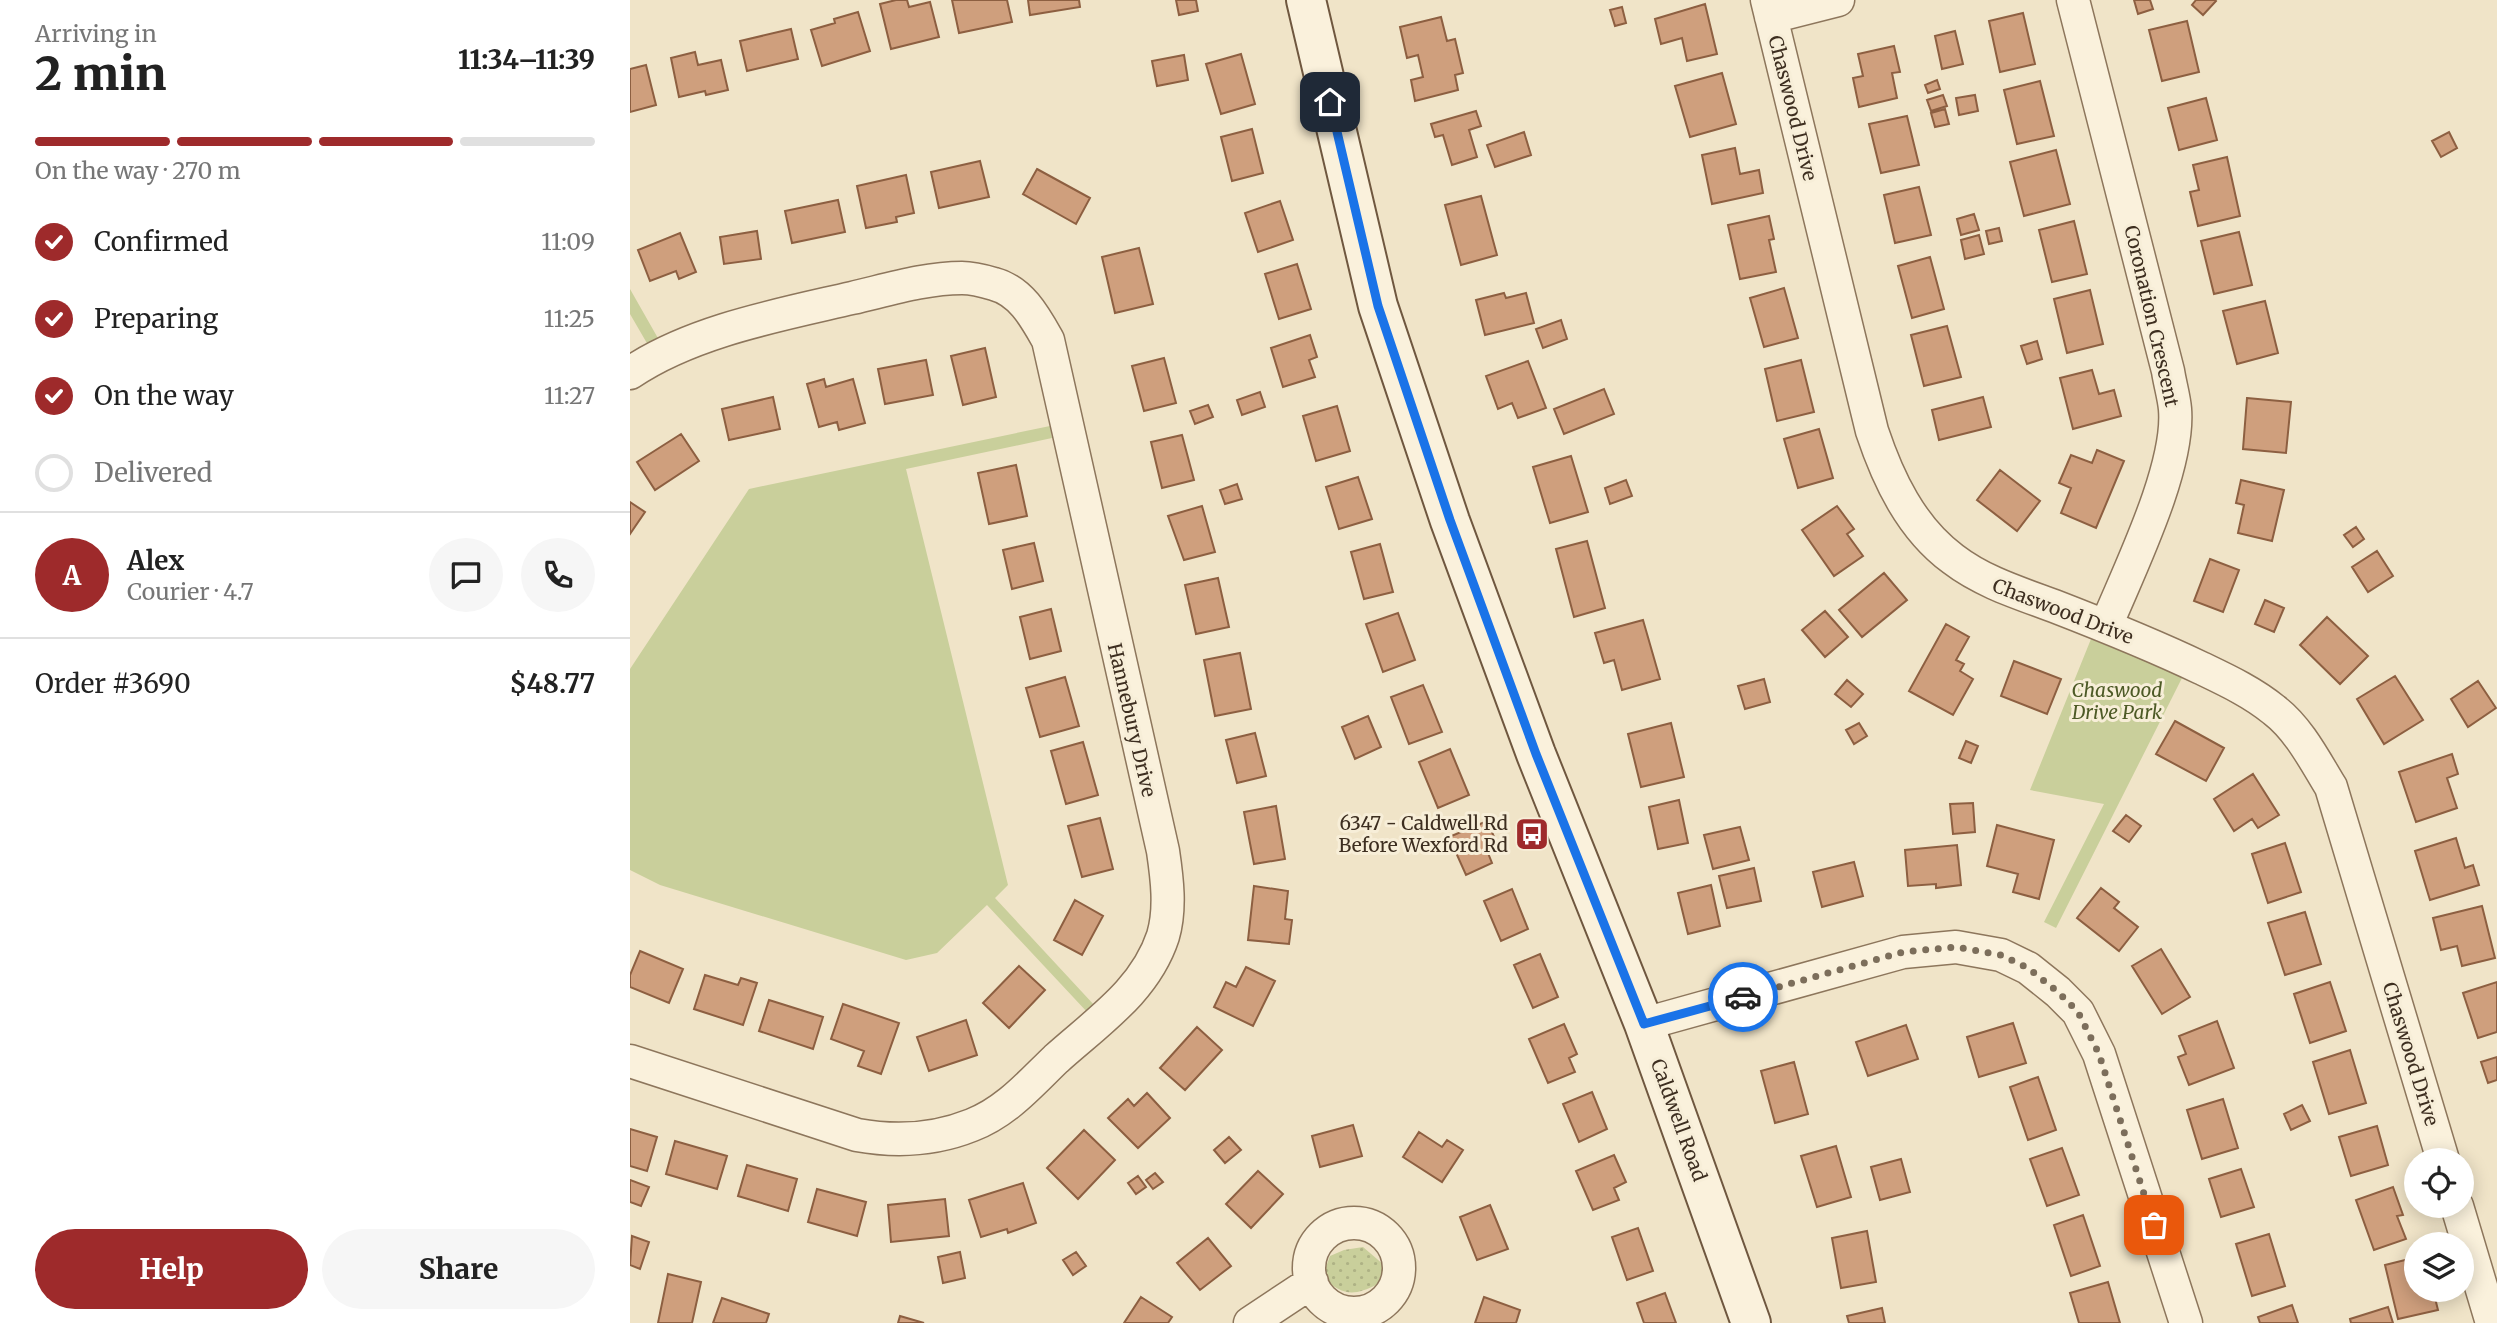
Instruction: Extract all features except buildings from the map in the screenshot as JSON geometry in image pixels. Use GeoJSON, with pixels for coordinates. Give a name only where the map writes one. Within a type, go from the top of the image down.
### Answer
{"type":"FeatureCollection","features":[{"type":"Feature","properties":{"kind":"street","name":"Caldwell Road"},"geometry":{"type":"LineString","coordinates":[[1306,0],[1383,318],[1464,559],[1536,754],[1644,1024],[1751,1323]]}},
{"type":"Feature","properties":{"kind":"street"},"geometry":{"type":"LineString","coordinates":[[1769,9],[1838,0]]}},
{"type":"Feature","properties":{"kind":"street","name":"Coronation Crescent"},"geometry":{"type":"LineString","coordinates":[[2073,0],[2165,358],[2175,409],[2174,436],[2160,491],[2106,626]]}},
{"type":"Feature","properties":{"kind":"street","name":"Chaswood Drive"},"geometry":{"type":"LineString","coordinates":[[1769,9],[1872,431],[1881,460],[1901,500],[1926,535],[1952,559],[1982,579],[2106,626],[2237,685],[2276,711],[2305,745],[2331,787],[2439,1148]]}},
{"type":"Feature","properties":{"kind":"street","name":"Hannebury Drive"},"geometry":{"type":"LineString","coordinates":[[630,373],[659,355],[750,322],[910,285],[963,278],[996,284],[1018,297],[1035,316],[1048,340],[1163,851],[1167,897],[1165,926],[1160,943],[1149,967],[1134,988],[1102,1021],[1058,1057],[1004,1108],[982,1121],[951,1132],[909,1139],[857,1135],[630,1061]]}},
{"type":"Feature","properties":{"kind":"street"},"geometry":{"type":"LineString","coordinates":[[1644,1024],[1903,952],[1956,947],[2001,955],[2028,968],[2078,1012],[2099,1054],[2186,1323]]}},
{"type":"Feature","properties":{"kind":"street"},"geometry":{"type":"LineString","coordinates":[[2460,1218],[2492,1323]]}},
{"type":"Feature","properties":{"kind":"street"},"geometry":{"type":"LineString","coordinates":[[1250,1323],[1312,1282]]}},
{"type":"Feature","properties":{"kind":"green space"},"geometry":{"type":"Polygon","coordinates":[[[630,289],[659,340],[648,345],[630,314],[630,289]]]}},
{"type":"Feature","properties":{"kind":"green space"},"geometry":{"type":"Polygon","coordinates":[[[1050,426],[1052,438],[906,469],[1008,885],[995,898],[1095,1006],[1088,1013],[987,905],[937,953],[906,960],[660,885],[630,870],[630,669],[749,489],[1050,426]]]}},
{"type":"Feature","properties":{"kind":"green space","name":"Chaswood Drive Park"},"geometry":{"type":"Polygon","coordinates":[[[2091,639],[2183,676],[2056,928],[2044,922],[2104,804],[2030,790],[2091,639]]]}},
{"type":"Feature","properties":{"kind":"green space"},"geometry":{"type":"Polygon","coordinates":[[[1363,1247],[1384,1265],[1378,1284],[1361,1291],[1349,1292],[1336,1288],[1322,1278],[1330,1256],[1344,1250],[1363,1247]]]}},
{"type":"Feature","properties":{"kind":"way so far"},"geometry":{"type":"LineString","coordinates":[[1743,997],[1903,952],[1956,947],[2001,955],[2028,968],[2078,1012],[2099,1054],[2154,1225]]}},
{"type":"Feature","properties":{"kind":"place","name":"6347 - Caldwell Rd Before Wexford Rd"},"geometry":{"type":"Point","coordinates":[1532,834]}},
{"type":"Feature","properties":{"kind":"route"},"geometry":{"type":"LineString","coordinates":[[1330,102],[1378,306],[1450,520],[1536,754],[1644,1024],[1743,997]]}}]}
